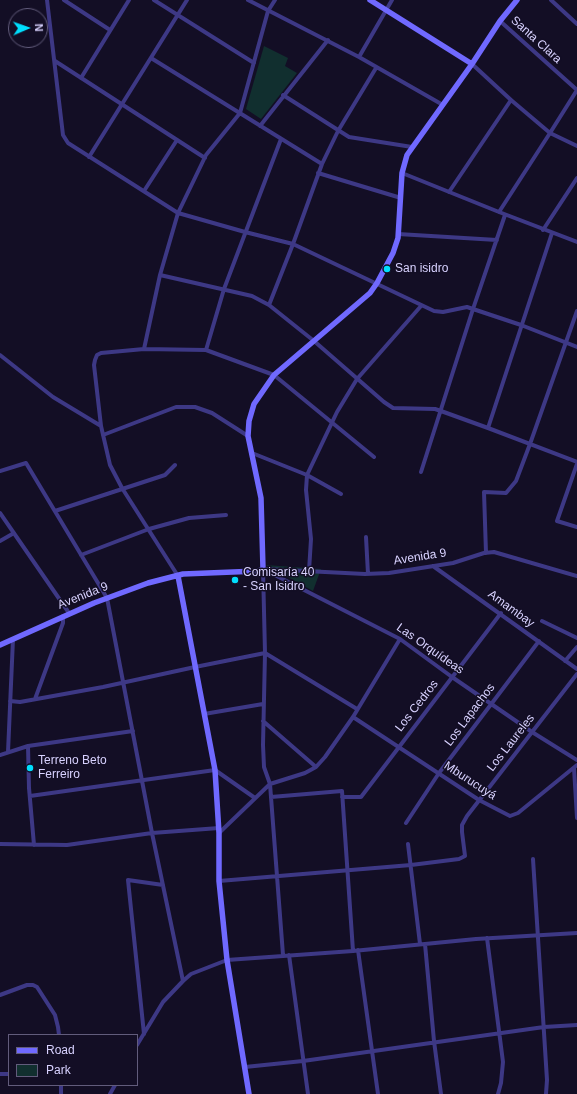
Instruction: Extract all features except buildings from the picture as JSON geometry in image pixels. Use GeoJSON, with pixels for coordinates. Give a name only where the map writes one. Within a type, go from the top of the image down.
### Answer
{"type":"FeatureCollection","features":[{"type":"Feature","properties":{"kind":"main road"},"geometry":{"type":"LineString","coordinates":[[370,0],[472,64]]}},
{"type":"Feature","properties":{"kind":"main road"},"geometry":{"type":"LineString","coordinates":[[263,569],[262,510],[248,436],[249,421],[254,404],[274,375],[370,293],[377,283],[393,253],[398,234],[402,173],[405,160],[412,147],[472,64],[500,21],[517,0]]}},
{"type":"Feature","properties":{"kind":"main road","name":"Avenida 9"},"geometry":{"type":"LineString","coordinates":[[0,645],[69,613],[148,583],[178,576],[258,571],[263,569]]}},
{"type":"Feature","properties":{"kind":"main road"},"geometry":{"type":"LineString","coordinates":[[178,576],[215,770],[219,831],[219,881],[227,960],[249,1094]]}},
{"type":"Feature","properties":{"kind":"street"},"geometry":{"type":"LineString","coordinates":[[47,0],[63,135],[68,144],[178,213],[294,244],[377,283],[421,306],[438,312],[463,307],[473,309],[521,325],[577,347]]}},
{"type":"Feature","properties":{"kind":"street"},"geometry":{"type":"LineString","coordinates":[[64,0],[110,30]]}},
{"type":"Feature","properties":{"kind":"street"},"geometry":{"type":"LineString","coordinates":[[81,78],[129,0]]}},
{"type":"Feature","properties":{"kind":"street"},"geometry":{"type":"LineString","coordinates":[[154,0],[254,63]]}},
{"type":"Feature","properties":{"kind":"street"},"geometry":{"type":"LineString","coordinates":[[89,157],[187,0]]}},
{"type":"Feature","properties":{"kind":"street"},"geometry":{"type":"LineString","coordinates":[[248,0],[328,40],[443,105]]}},
{"type":"Feature","properties":{"kind":"street"},"geometry":{"type":"LineString","coordinates":[[144,349],[160,275],[178,213],[205,158],[240,113],[268,11],[275,0]]}},
{"type":"Feature","properties":{"kind":"street"},"geometry":{"type":"LineString","coordinates":[[359,57],[392,0]]}},
{"type":"Feature","properties":{"kind":"street"},"geometry":{"type":"LineString","coordinates":[[551,0],[577,24]]}},
{"type":"Feature","properties":{"kind":"street","name":"Santa Clara"},"geometry":{"type":"LineString","coordinates":[[500,21],[577,90]]}},
{"type":"Feature","properties":{"kind":"street"},"geometry":{"type":"LineString","coordinates":[[260,126],[328,40]]}},
{"type":"Feature","properties":{"kind":"street"},"geometry":{"type":"LineString","coordinates":[[151,58],[322,164]]}},
{"type":"Feature","properties":{"kind":"street"},"geometry":{"type":"LineString","coordinates":[[55,62],[205,158]]}},
{"type":"Feature","properties":{"kind":"street"},"geometry":{"type":"LineString","coordinates":[[472,64],[550,134],[577,146]]}},
{"type":"Feature","properties":{"kind":"street"},"geometry":{"type":"LineString","coordinates":[[269,305],[294,244],[322,164],[338,131],[376,68]]}},
{"type":"Feature","properties":{"kind":"street"},"geometry":{"type":"LineString","coordinates":[[499,212],[577,90]]}},
{"type":"Feature","properties":{"kind":"street"},"geometry":{"type":"LineString","coordinates":[[283,95],[349,137],[412,147]]}},
{"type":"Feature","properties":{"kind":"street"},"geometry":{"type":"LineString","coordinates":[[449,192],[511,100]]}},
{"type":"Feature","properties":{"kind":"street"},"geometry":{"type":"LineString","coordinates":[[206,350],[224,289],[281,138]]}},
{"type":"Feature","properties":{"kind":"street"},"geometry":{"type":"LineString","coordinates":[[144,191],[177,140]]}},
{"type":"Feature","properties":{"kind":"street"},"geometry":{"type":"LineString","coordinates":[[318,173],[401,198]]}},
{"type":"Feature","properties":{"kind":"street"},"geometry":{"type":"LineString","coordinates":[[402,173],[543,230],[577,242]]}},
{"type":"Feature","properties":{"kind":"street"},"geometry":{"type":"LineString","coordinates":[[543,230],[577,178]]}},
{"type":"Feature","properties":{"kind":"street"},"geometry":{"type":"LineString","coordinates":[[420,472],[505,215]]}},
{"type":"Feature","properties":{"kind":"street"},"geometry":{"type":"LineString","coordinates":[[488,428],[552,233]]}},
{"type":"Feature","properties":{"kind":"street"},"geometry":{"type":"LineString","coordinates":[[398,234],[496,240]]}},
{"type":"Feature","properties":{"kind":"street"},"geometry":{"type":"LineString","coordinates":[[160,275],[252,296],[269,305],[393,408],[435,409],[577,463],[557,521],[577,527]]}},
{"type":"Feature","properties":{"kind":"street"},"geometry":{"type":"LineString","coordinates":[[309,571],[311,539],[306,490],[307,475],[332,423],[357,379],[421,306]]}},
{"type":"Feature","properties":{"kind":"street"},"geometry":{"type":"LineString","coordinates":[[486,553],[484,492],[506,493],[516,481],[577,311]]}},
{"type":"Feature","properties":{"kind":"street"},"geometry":{"type":"LineString","coordinates":[[178,576],[122,488],[110,465],[103,435],[94,365],[97,355],[101,353],[144,349],[206,350],[274,375],[374,457]]}},
{"type":"Feature","properties":{"kind":"street"},"geometry":{"type":"LineString","coordinates":[[0,355],[53,397],[102,426]]}},
{"type":"Feature","properties":{"kind":"street"},"geometry":{"type":"LineString","coordinates":[[103,435],[176,407],[195,407],[212,413],[248,436]]}},
{"type":"Feature","properties":{"kind":"street"},"geometry":{"type":"LineString","coordinates":[[252,453],[307,475],[341,494]]}},
{"type":"Feature","properties":{"kind":"street"},"geometry":{"type":"LineString","coordinates":[[0,471],[26,463],[107,598],[143,780],[152,834],[183,982]]}},
{"type":"Feature","properties":{"kind":"street"},"geometry":{"type":"LineString","coordinates":[[55,511],[164,474],[175,465]]}},
{"type":"Feature","properties":{"kind":"street"},"geometry":{"type":"LineString","coordinates":[[0,513],[69,613]]}},
{"type":"Feature","properties":{"kind":"street"},"geometry":{"type":"LineString","coordinates":[[81,555],[149,529],[189,518],[226,515]]}},
{"type":"Feature","properties":{"kind":"street"},"geometry":{"type":"LineString","coordinates":[[0,541],[14,533]]}},
{"type":"Feature","properties":{"kind":"street"},"geometry":{"type":"LineString","coordinates":[[366,537],[368,574]]}},
{"type":"Feature","properties":{"kind":"street","name":"Avenida 9"},"geometry":{"type":"LineString","coordinates":[[263,569],[368,574],[389,573],[453,563],[494,552],[577,576]]}},
{"type":"Feature","properties":{"kind":"street","name":"Amambay"},"geometry":{"type":"LineString","coordinates":[[433,566],[539,641],[577,670]]}},
{"type":"Feature","properties":{"kind":"street"},"geometry":{"type":"LineString","coordinates":[[263,569],[264,766],[270,784],[283,955]]}},
{"type":"Feature","properties":{"kind":"street","name":"Las Orquídeas"},"geometry":{"type":"LineString","coordinates":[[263,569],[400,639],[491,704],[577,760]]}},
{"type":"Feature","properties":{"kind":"street","name":"Los Cedros"},"geometry":{"type":"LineString","coordinates":[[342,796],[361,797],[398,746],[500,613]]}},
{"type":"Feature","properties":{"kind":"street"},"geometry":{"type":"LineString","coordinates":[[35,699],[63,623],[63,616]]}},
{"type":"Feature","properties":{"kind":"street"},"geometry":{"type":"LineString","coordinates":[[542,621],[577,638]]}},
{"type":"Feature","properties":{"kind":"street"},"geometry":{"type":"LineString","coordinates":[[8,752],[13,639]]}},
{"type":"Feature","properties":{"kind":"street"},"geometry":{"type":"LineString","coordinates":[[0,844],[67,845],[152,834],[219,831],[270,784],[305,773],[316,767],[325,757],[353,717],[400,639]]}},
{"type":"Feature","properties":{"kind":"street","name":"Los Lapachos"},"geometry":{"type":"LineString","coordinates":[[406,823],[439,773],[539,641]]}},
{"type":"Feature","properties":{"kind":"street"},"geometry":{"type":"LineString","coordinates":[[565,661],[577,647]]}},
{"type":"Feature","properties":{"kind":"street"},"geometry":{"type":"LineString","coordinates":[[10,701],[20,702],[103,687],[195,666],[264,653],[357,709]]}},
{"type":"Feature","properties":{"kind":"street","name":"Los Laureles"},"geometry":{"type":"LineString","coordinates":[[411,865],[460,859],[465,856],[462,825],[466,816],[577,674]]}},
{"type":"Feature","properties":{"kind":"street"},"geometry":{"type":"LineString","coordinates":[[204,714],[263,704]]}},
{"type":"Feature","properties":{"kind":"street","name":"Mburucuyá"},"geometry":{"type":"LineString","coordinates":[[353,717],[479,800],[505,815],[514,816],[576,766]]}},
{"type":"Feature","properties":{"kind":"street"},"geometry":{"type":"LineString","coordinates":[[263,721],[316,767]]}},
{"type":"Feature","properties":{"kind":"street"},"geometry":{"type":"LineString","coordinates":[[0,755],[28,746],[133,730]]}},
{"type":"Feature","properties":{"kind":"street"},"geometry":{"type":"LineString","coordinates":[[28,746],[34,845]]}},
{"type":"Feature","properties":{"kind":"street"},"geometry":{"type":"LineString","coordinates":[[576,766],[577,818]]}},
{"type":"Feature","properties":{"kind":"street"},"geometry":{"type":"LineString","coordinates":[[30,796],[215,770],[256,798]]}},
{"type":"Feature","properties":{"kind":"street"},"geometry":{"type":"LineString","coordinates":[[271,797],[342,791],[353,951]]}},
{"type":"Feature","properties":{"kind":"street"},"geometry":{"type":"LineString","coordinates":[[408,844],[441,1094]]}},
{"type":"Feature","properties":{"kind":"street"},"geometry":{"type":"LineString","coordinates":[[533,859],[547,1080],[546,1094]]}},
{"type":"Feature","properties":{"kind":"street"},"geometry":{"type":"LineString","coordinates":[[219,881],[411,865]]}},
{"type":"Feature","properties":{"kind":"street"},"geometry":{"type":"LineString","coordinates":[[144,1034],[128,880],[163,885]]}},
{"type":"Feature","properties":{"kind":"street"},"geometry":{"type":"LineString","coordinates":[[138,1044],[163,1002],[191,974],[227,960],[353,951],[487,938],[577,933]]}},
{"type":"Feature","properties":{"kind":"street"},"geometry":{"type":"LineString","coordinates":[[487,938],[503,1062],[501,1083],[498,1094]]}},
{"type":"Feature","properties":{"kind":"street"},"geometry":{"type":"LineString","coordinates":[[358,950],[378,1094]]}},
{"type":"Feature","properties":{"kind":"street"},"geometry":{"type":"LineString","coordinates":[[290,955],[308,1094]]}},
{"type":"Feature","properties":{"kind":"street"},"geometry":{"type":"LineString","coordinates":[[0,995],[27,985],[33,985],[37,988],[55,1015],[59,1034]]}},
{"type":"Feature","properties":{"kind":"street"},"geometry":{"type":"LineString","coordinates":[[245,1067],[544,1027],[577,1025]]}},
{"type":"Feature","properties":{"kind":"green space"},"geometry":{"type":"Polygon","coordinates":[[[264,46],[288,58],[285,66],[297,73],[261,119],[246,109],[264,46]]]}},
{"type":"Feature","properties":{"kind":"green space"},"geometry":{"type":"Polygon","coordinates":[[[266,565],[321,569],[313,591],[266,565]]]}},
{"type":"Feature","properties":{"kind":"place","name":"San isidro"},"geometry":{"type":"Point","coordinates":[387,269]}},
{"type":"Feature","properties":{"kind":"place","name":"Comisaría 40 - San Isidro"},"geometry":{"type":"Point","coordinates":[235,580]}},
{"type":"Feature","properties":{"kind":"place","name":"Terreno Beto Ferreiro"},"geometry":{"type":"Point","coordinates":[30,768]}}]}
